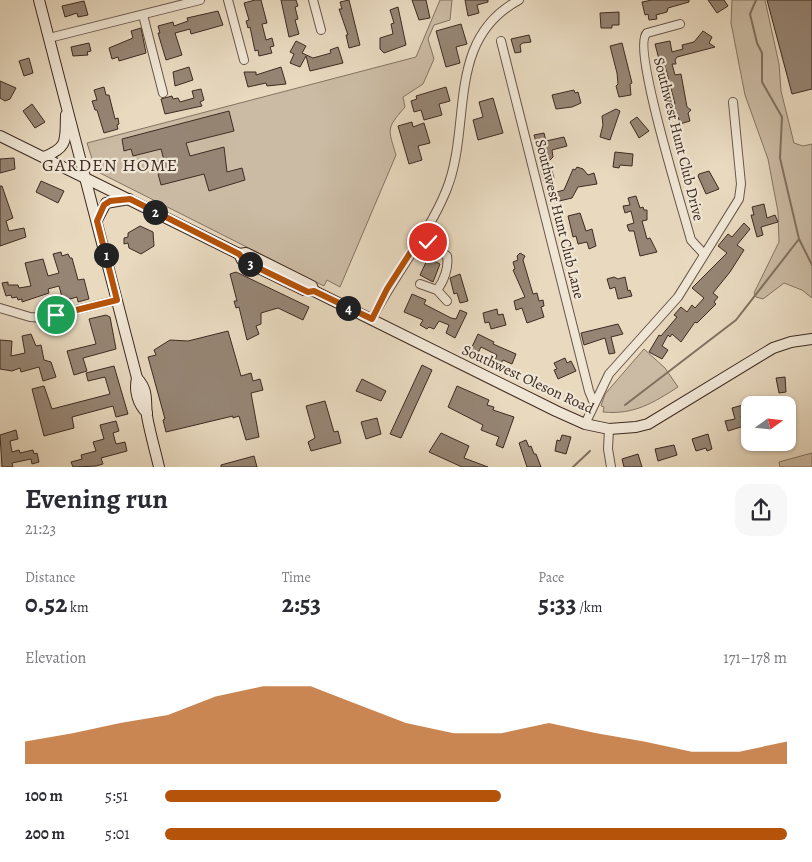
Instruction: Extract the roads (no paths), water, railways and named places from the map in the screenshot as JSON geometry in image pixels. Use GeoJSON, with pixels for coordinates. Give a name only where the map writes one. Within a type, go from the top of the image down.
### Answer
{"type":"FeatureCollection","features":[{"type":"Feature","properties":{"kind":"main road"},"geometry":{"type":"LineString","coordinates":[[39,0],[138,378],[135,387],[141,406],[147,414],[156,466]]}},
{"type":"Feature","properties":{"kind":"main road"},"geometry":{"type":"LineString","coordinates":[[44,157],[60,150],[64,143],[67,107]]}},
{"type":"Feature","properties":{"kind":"main road","name":"Southwest Oleson Road"},"geometry":{"type":"LineString","coordinates":[[0,136],[239,254],[246,253],[312,286],[314,291],[585,424],[609,429],[648,424],[773,348],[791,342],[812,339]]}},
{"type":"Feature","properties":{"kind":"main road"},"geometry":{"type":"LineString","coordinates":[[97,221],[106,203],[130,199]]}},
{"type":"Feature","properties":{"kind":"street"},"geometry":{"type":"LineString","coordinates":[[49,38],[200,0]]}},
{"type":"Feature","properties":{"kind":"street"},"geometry":{"type":"LineString","coordinates":[[228,0],[244,60]]}},
{"type":"Feature","properties":{"kind":"street"},"geometry":{"type":"LineString","coordinates":[[313,0],[321,30]]}},
{"type":"Feature","properties":{"kind":"street"},"geometry":{"type":"LineString","coordinates":[[372,319],[387,289],[439,208],[456,156],[465,79],[472,53],[483,31],[497,14],[519,0]]}},
{"type":"Feature","properties":{"kind":"street"},"geometry":{"type":"LineString","coordinates":[[143,15],[163,93]]}},
{"type":"Feature","properties":{"kind":"street","name":"Southwest Hunt Club Drive"},"geometry":{"type":"LineString","coordinates":[[680,24],[647,33],[642,40],[642,49],[648,82],[691,240],[704,253]]}},
{"type":"Feature","properties":{"kind":"street","name":"Southwest Hunt Club Lane"},"geometry":{"type":"LineString","coordinates":[[501,41],[587,382],[594,403]]}},
{"type":"Feature","properties":{"kind":"street"},"geometry":{"type":"LineString","coordinates":[[585,424],[594,403],[613,369],[678,297],[740,194],[734,102]]}},
{"type":"Feature","properties":{"kind":"street"},"geometry":{"type":"LineString","coordinates":[[421,236],[446,256],[447,266],[442,283],[437,290]]}},
{"type":"Feature","properties":{"kind":"street"},"geometry":{"type":"LineString","coordinates":[[420,284],[437,290],[447,300]]}},
{"type":"Feature","properties":{"kind":"street"},"geometry":{"type":"LineString","coordinates":[[0,308],[30,317],[43,318],[117,300]]}},
{"type":"Feature","properties":{"kind":"street"},"geometry":{"type":"LineString","coordinates":[[609,429],[608,450],[611,467]]}},
{"type":"Feature","properties":{"kind":"waterway"},"geometry":{"type":"LineString","coordinates":[[756,0],[750,14],[757,43],[762,53],[762,82],[782,117],[780,158],[799,239],[812,265]]}},
{"type":"Feature","properties":{"kind":"waterway"},"geometry":{"type":"LineString","coordinates":[[625,405],[736,320],[799,239]]}},
{"type":"Feature","properties":{"kind":"waterway"},"geometry":{"type":"LineString","coordinates":[[573,467],[590,451]]}},
{"type":"Feature","properties":{"kind":"district","name":"GARDEN HOME"},"geometry":{"type":"Point","coordinates":[110,165]}}]}
